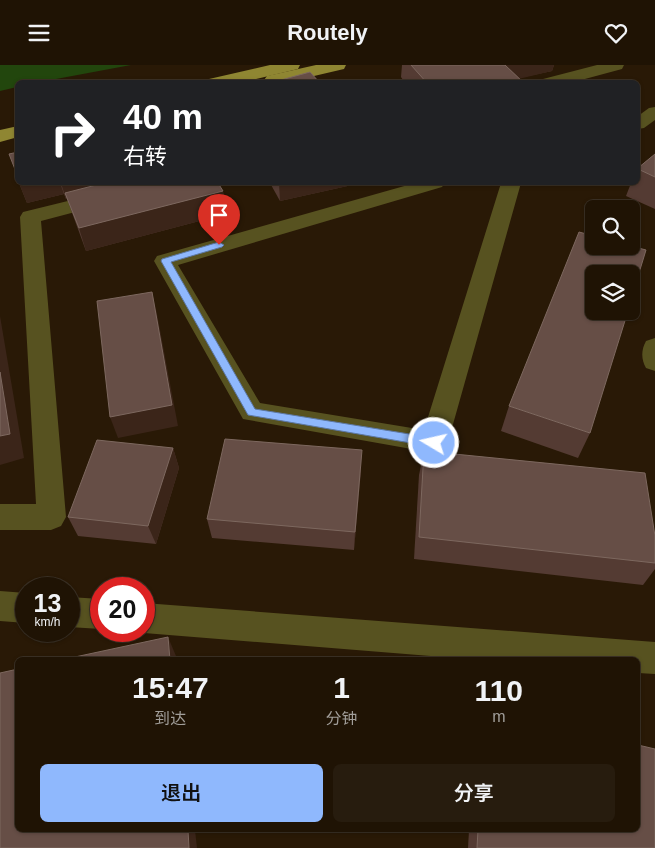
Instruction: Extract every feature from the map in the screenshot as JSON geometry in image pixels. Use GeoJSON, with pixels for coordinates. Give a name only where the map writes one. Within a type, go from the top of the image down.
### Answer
{"type":"FeatureCollection","features":[{"type":"Feature","properties":{"kind":"main road"},"geometry":{"type":"LineString","coordinates":[[227,80],[292,65]]}},
{"type":"Feature","properties":{"kind":"main road"},"geometry":{"type":"LineString","coordinates":[[275,80],[338,65]]}},
{"type":"Feature","properties":{"kind":"main road"},"geometry":{"type":"LineString","coordinates":[[0,136],[15,132]]}},
{"type":"Feature","properties":{"kind":"main road"},"geometry":{"type":"LineString","coordinates":[[0,148],[15,144]]}},
{"type":"Feature","properties":{"kind":"street"},"geometry":{"type":"LineString","coordinates":[[560,80],[616,65]]}},
{"type":"Feature","properties":{"kind":"street"},"geometry":{"type":"LineString","coordinates":[[640,123],[655,112]]}},
{"type":"Feature","properties":{"kind":"street"},"geometry":{"type":"LineString","coordinates":[[0,517],[51,517],[30,217],[155,185]]}},
{"type":"Feature","properties":{"kind":"street"},"geometry":{"type":"LineString","coordinates":[[428,185],[165,261],[252,413],[434,443],[510,185]]}},
{"type":"Feature","properties":{"kind":"street"},"geometry":{"type":"LineString","coordinates":[[655,347],[655,362]]}},
{"type":"Feature","properties":{"kind":"street"},"geometry":{"type":"LineString","coordinates":[[0,606],[15,608]]}},
{"type":"Feature","properties":{"kind":"street"},"geometry":{"type":"LineString","coordinates":[[155,619],[655,658]]}},
{"type":"Feature","properties":{"kind":"shaded area"},"geometry":{"type":"Polygon","coordinates":[[[0,65],[131,65],[51,80],[15,80],[15,87],[0,91],[0,65]]]}},
{"type":"Feature","properties":{"kind":"building"},"geometry":{"type":"Polygon","coordinates":[[[411,65],[505,65],[521,80],[424,80],[411,65]]]}},
{"type":"Feature","properties":{"kind":"building"},"geometry":{"type":"Polygon","coordinates":[[[310,72],[317,80],[281,80],[310,72]]]}},
{"type":"Feature","properties":{"kind":"building"},"geometry":{"type":"Polygon","coordinates":[[[15,153],[15,169],[9,154],[15,153]]]}},
{"type":"Feature","properties":{"kind":"building"},"geometry":{"type":"Polygon","coordinates":[[[655,154],[655,177],[640,170],[640,166],[655,154]]]}},
{"type":"Feature","properties":{"kind":"building"},"geometry":{"type":"Polygon","coordinates":[[[96,185],[219,185],[223,191],[79,228],[65,193],[96,185]]]}},
{"type":"Feature","properties":{"kind":"building"},"geometry":{"type":"Polygon","coordinates":[[[579,232],[585,234],[585,255],[640,255],[640,248],[646,250],[640,270],[640,265],[585,265],[585,320],[625,320],[590,433],[509,406],[579,232]]]}},
{"type":"Feature","properties":{"kind":"building"},"geometry":{"type":"Polygon","coordinates":[[[152,292],[172,405],[110,417],[97,301],[152,292]]]}},
{"type":"Feature","properties":{"kind":"building"},"geometry":{"type":"Polygon","coordinates":[[[0,372],[10,434],[0,436],[0,372]]]}},
{"type":"Feature","properties":{"kind":"building"},"geometry":{"type":"Polygon","coordinates":[[[225,439],[362,450],[355,532],[207,519],[225,439]]]}},
{"type":"Feature","properties":{"kind":"building"},"geometry":{"type":"Polygon","coordinates":[[[97,440],[173,448],[148,526],[68,517],[97,440]]]}},
{"type":"Feature","properties":{"kind":"building"},"geometry":{"type":"Polygon","coordinates":[[[424,451],[645,473],[655,536],[655,563],[419,537],[424,451]]]}},
{"type":"Feature","properties":{"kind":"building"},"geometry":{"type":"Polygon","coordinates":[[[168,637],[170,657],[75,657],[145,642],[155,642],[155,640],[168,637]]]}},
{"type":"Feature","properties":{"kind":"building"},"geometry":{"type":"Polygon","coordinates":[[[15,670],[15,832],[188,832],[189,848],[0,848],[0,673],[15,670]]]}},
{"type":"Feature","properties":{"kind":"building"},"geometry":{"type":"Polygon","coordinates":[[[640,745],[655,749],[655,848],[477,848],[478,832],[640,832],[640,745]]]}},
{"type":"Feature","properties":{"kind":"route"},"geometry":{"type":"LineString","coordinates":[[219,245],[165,261],[252,413],[434,443]]}}]}
